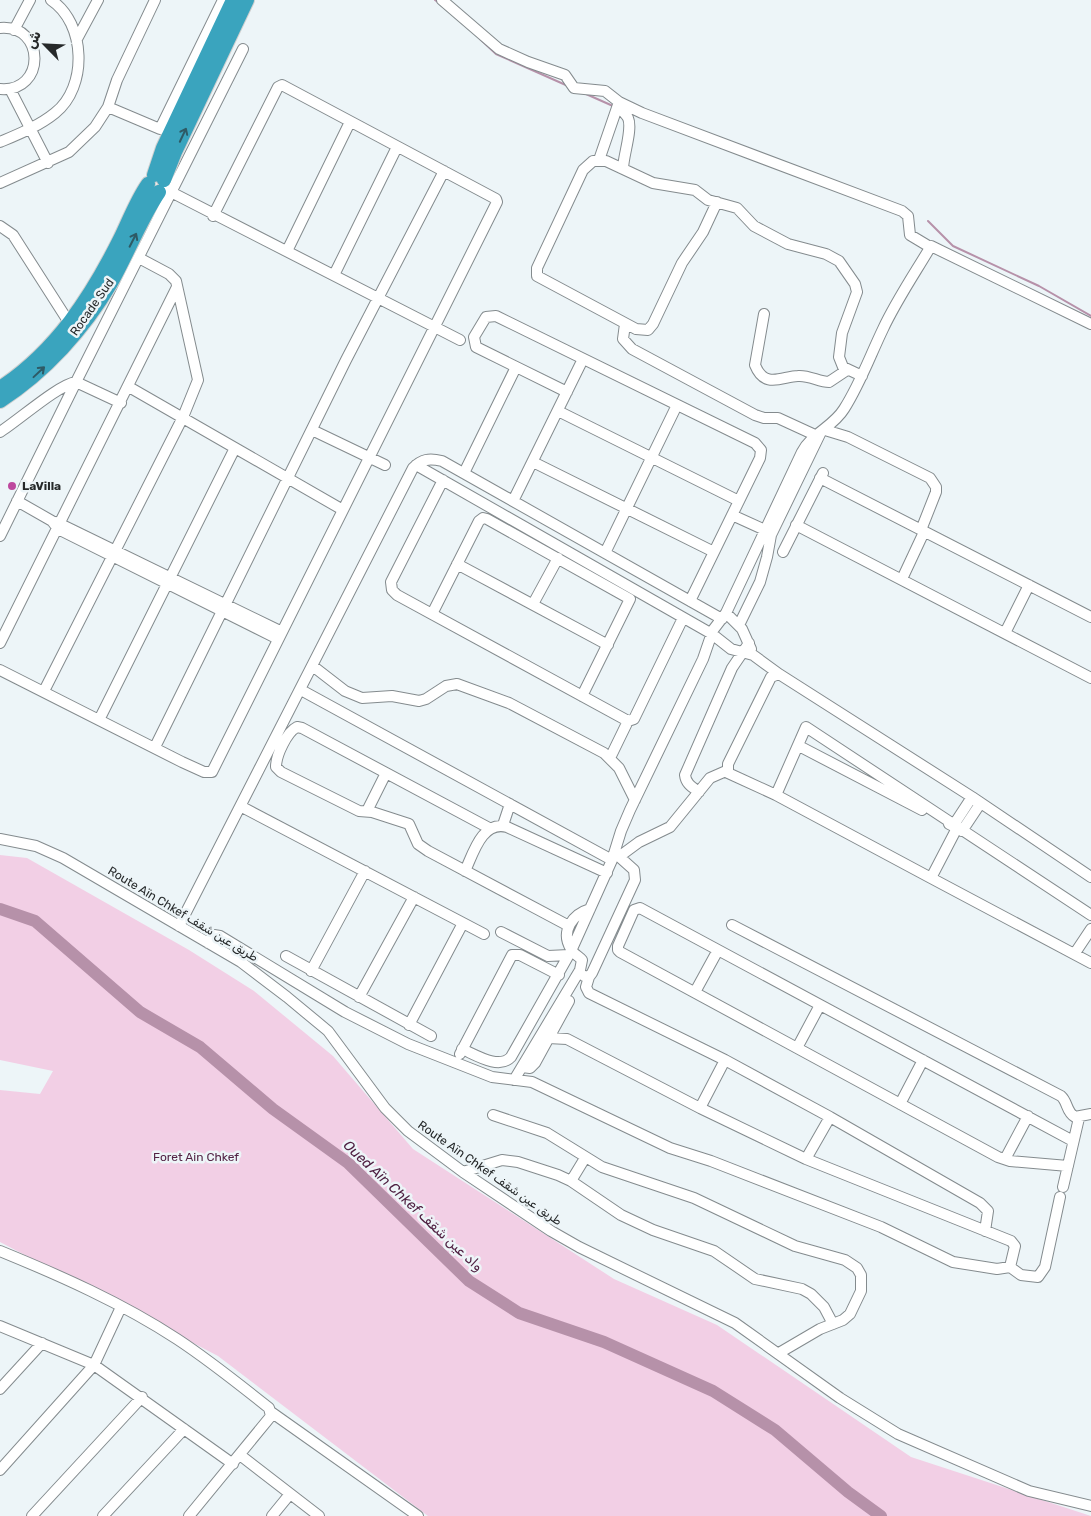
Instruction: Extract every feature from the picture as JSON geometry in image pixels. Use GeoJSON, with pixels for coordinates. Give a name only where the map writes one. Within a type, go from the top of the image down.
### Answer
{"type":"FeatureCollection","features":[{"type":"Feature","properties":{"kind":"highway","name":"Rocade Sud"},"geometry":{"type":"LineString","coordinates":[[0,388],[23,371],[70,324],[160,185],[163,148],[233,0]]}},
{"type":"Feature","properties":{"kind":"highway","name":"Rocade Sud"},"geometry":{"type":"LineString","coordinates":[[0,401],[27,383],[47,364],[88,317],[110,283],[160,185],[247,0]]}},
{"type":"Feature","properties":{"kind":"street"},"geometry":{"type":"LineString","coordinates":[[14,30],[30,0]]}},
{"type":"Feature","properties":{"kind":"street"},"geometry":{"type":"LineString","coordinates":[[50,0],[68,20],[78,39]]}},
{"type":"Feature","properties":{"kind":"street"},"geometry":{"type":"LineString","coordinates":[[0,142],[31,128],[56,112],[67,100],[78,64],[78,39],[98,0]]}},
{"type":"Feature","properties":{"kind":"street"},"geometry":{"type":"LineString","coordinates":[[0,183],[48,163],[69,152],[85,139],[108,107],[118,80],[155,0]]}},
{"type":"Feature","properties":{"kind":"street"},"geometry":{"type":"LineString","coordinates":[[108,107],[160,129],[223,0]]}},
{"type":"Feature","properties":{"kind":"street"},"geometry":{"type":"LineString","coordinates":[[442,0],[499,48],[528,62],[565,75],[574,88],[605,91],[618,104],[629,124],[623,156],[623,169]]}},
{"type":"Feature","properties":{"kind":"street"},"geometry":{"type":"LineString","coordinates":[[0,28],[14,30],[31,43],[35,63],[28,79],[20,86],[5,89],[31,128],[48,163]]}},
{"type":"Feature","properties":{"kind":"street"},"geometry":{"type":"LineString","coordinates":[[0,535],[139,258],[160,185],[243,49]]}},
{"type":"Feature","properties":{"kind":"street"},"geometry":{"type":"LineString","coordinates":[[0,670],[204,772],[212,772],[370,458],[434,326],[497,206],[496,199],[350,122],[287,86],[278,87],[213,216]]}},
{"type":"Feature","properties":{"kind":"street"},"geometry":{"type":"LineString","coordinates":[[599,160],[618,104]]}},
{"type":"Feature","properties":{"kind":"street"},"geometry":{"type":"LineString","coordinates":[[618,104],[902,211],[908,216],[910,235],[930,247],[1091,324]]}},
{"type":"Feature","properties":{"kind":"street"},"geometry":{"type":"LineString","coordinates":[[287,251],[350,122]]}},
{"type":"Feature","properties":{"kind":"street"},"geometry":{"type":"LineString","coordinates":[[334,275],[397,147]]}},
{"type":"Feature","properties":{"kind":"street"},"geometry":{"type":"LineString","coordinates":[[717,202],[703,232],[682,263],[651,328],[640,331],[625,324],[541,279],[536,272],[584,170],[593,161],[599,160],[653,183],[695,190],[708,200],[717,202],[737,208],[754,226],[788,244],[826,254],[839,261],[848,272],[857,292],[840,345],[841,364],[847,370],[862,376]]}},
{"type":"Feature","properties":{"kind":"street"},"geometry":{"type":"LineString","coordinates":[[155,747],[312,430],[444,171]]}},
{"type":"Feature","properties":{"kind":"street"},"geometry":{"type":"LineString","coordinates":[[160,185],[213,216],[287,251],[460,340]]}},
{"type":"Feature","properties":{"kind":"street"},"geometry":{"type":"LineString","coordinates":[[0,226],[14,235],[70,324]]}},
{"type":"Feature","properties":{"kind":"street"},"geometry":{"type":"LineString","coordinates":[[462,1049],[499,1063],[509,1060],[559,975],[616,857],[621,832],[703,659],[712,634],[724,616],[802,452],[843,411],[862,376],[884,327],[930,247]]}},
{"type":"Feature","properties":{"kind":"street"},"geometry":{"type":"LineString","coordinates":[[44,691],[183,417],[198,380],[177,287],[172,276],[139,258]]}},
{"type":"Feature","properties":{"kind":"street"},"geometry":{"type":"LineString","coordinates":[[0,643],[57,524],[121,403],[177,287]]}},
{"type":"Feature","properties":{"kind":"street"},"geometry":{"type":"LineString","coordinates":[[764,314],[754,365],[766,378],[781,381],[798,376],[829,382],[847,370]]}},
{"type":"Feature","properties":{"kind":"street"},"geometry":{"type":"LineString","coordinates":[[567,392],[474,345],[474,337],[489,315],[496,316],[755,443],[761,450],[760,458],[690,601]]}},
{"type":"Feature","properties":{"kind":"street"},"geometry":{"type":"LineString","coordinates":[[625,324],[623,339],[632,349],[755,415],[764,418],[778,418],[820,432],[848,437],[930,478],[936,487],[936,492],[923,531],[902,579]]}},
{"type":"Feature","properties":{"kind":"street"},"geometry":{"type":"LineString","coordinates":[[513,501],[583,359]]}},
{"type":"Feature","properties":{"kind":"street"},"geometry":{"type":"LineString","coordinates":[[464,473],[516,367]]}},
{"type":"Feature","properties":{"kind":"street"},"geometry":{"type":"LineString","coordinates":[[0,432],[19,421],[65,386],[76,382],[121,403]]}},
{"type":"Feature","properties":{"kind":"street"},"geometry":{"type":"LineString","coordinates":[[129,387],[343,510]]}},
{"type":"Feature","properties":{"kind":"street"},"geometry":{"type":"LineString","coordinates":[[605,553],[677,405]]}},
{"type":"Feature","properties":{"kind":"street"},"geometry":{"type":"LineString","coordinates":[[558,411],[739,501]]}},
{"type":"Feature","properties":{"kind":"street"},"geometry":{"type":"LineString","coordinates":[[312,430],[385,465]]}},
{"type":"Feature","properties":{"kind":"street"},"geometry":{"type":"LineString","coordinates":[[739,625],[760,582],[771,535],[820,432]]}},
{"type":"Feature","properties":{"kind":"street"},"geometry":{"type":"LineString","coordinates":[[99,720],[235,448]]}},
{"type":"Feature","properties":{"kind":"street"},"geometry":{"type":"LineString","coordinates":[[179,926],[242,807],[280,742],[302,690],[416,465],[420,461],[432,459],[442,461],[690,601],[739,625],[754,655],[779,674],[1091,877]]}},
{"type":"Feature","properties":{"kind":"street"},"geometry":{"type":"LineString","coordinates":[[533,462],[714,552]]}},
{"type":"Feature","properties":{"kind":"street"},"geometry":{"type":"LineString","coordinates":[[416,465],[712,634],[725,646],[741,653],[754,655]]}},
{"type":"Feature","properties":{"kind":"street"},"geometry":{"type":"LineString","coordinates":[[783,552],[821,475],[923,531],[1091,617]]}},
{"type":"Feature","properties":{"kind":"street"},"geometry":{"type":"LineString","coordinates":[[442,480],[390,586],[394,593],[628,721]]}},
{"type":"Feature","properties":{"kind":"street"},"geometry":{"type":"LineString","coordinates":[[17,501],[57,524],[280,636]]}},
{"type":"Feature","properties":{"kind":"street"},"geometry":{"type":"LineString","coordinates":[[732,515],[765,530]]}},
{"type":"Feature","properties":{"kind":"street"},"geometry":{"type":"LineString","coordinates":[[432,614],[479,521],[483,518],[558,558],[630,599],[582,696]]}},
{"type":"Feature","properties":{"kind":"street"},"geometry":{"type":"LineString","coordinates":[[796,525],[1091,678]]}},
{"type":"Feature","properties":{"kind":"street"},"geometry":{"type":"LineString","coordinates":[[532,604],[558,558]]}},
{"type":"Feature","properties":{"kind":"street"},"geometry":{"type":"LineString","coordinates":[[457,564],[608,645]]}},
{"type":"Feature","properties":{"kind":"street"},"geometry":{"type":"LineString","coordinates":[[1005,633],[1028,585]]}},
{"type":"Feature","properties":{"kind":"street"},"geometry":{"type":"LineString","coordinates":[[610,758],[628,721],[634,719],[683,618]]}},
{"type":"Feature","properties":{"kind":"street"},"geometry":{"type":"LineString","coordinates":[[699,792],[690,786],[685,775],[741,653],[749,644]]}},
{"type":"Feature","properties":{"kind":"street"},"geometry":{"type":"LineString","coordinates":[[314,667],[345,691],[362,698],[392,696],[418,701],[426,699],[446,686],[461,685],[509,703],[592,745],[610,758],[618,768],[636,800]]}},
{"type":"Feature","properties":{"kind":"street"},"geometry":{"type":"LineString","coordinates":[[726,770],[771,676],[779,674]]}},
{"type":"Feature","properties":{"kind":"street"},"geometry":{"type":"LineString","coordinates":[[302,690],[510,804],[616,857],[634,870],[635,880],[615,924],[514,1080]]}},
{"type":"Feature","properties":{"kind":"street"},"geometry":{"type":"LineString","coordinates":[[776,795],[806,727],[942,816],[958,829]]}},
{"type":"Feature","properties":{"kind":"street"},"geometry":{"type":"LineString","coordinates":[[489,828],[302,728],[293,729],[280,742],[276,764],[277,769],[359,811],[367,811],[409,824],[422,847],[569,926]]}},
{"type":"Feature","properties":{"kind":"street"},"geometry":{"type":"LineString","coordinates":[[799,746],[958,829],[1091,915]]}},
{"type":"Feature","properties":{"kind":"street"},"geometry":{"type":"LineString","coordinates":[[616,857],[639,842],[670,827],[714,774],[726,770],[1091,963]]}},
{"type":"Feature","properties":{"kind":"street"},"geometry":{"type":"LineString","coordinates":[[367,811],[386,773]]}},
{"type":"Feature","properties":{"kind":"street"},"geometry":{"type":"LineString","coordinates":[[931,878],[976,801]]}},
{"type":"Feature","properties":{"kind":"street"},"geometry":{"type":"LineString","coordinates":[[502,825],[510,804]]}},
{"type":"Feature","properties":{"kind":"street"},"geometry":{"type":"LineString","coordinates":[[242,807],[484,934]]}},
{"type":"Feature","properties":{"kind":"street"},"geometry":{"type":"LineString","coordinates":[[465,871],[483,835],[489,828],[502,825],[607,873]]}},
{"type":"Feature","properties":{"kind":"street","name":"Route Aïn Chkef طريق عين شقف"},"geometry":{"type":"LineString","coordinates":[[0,839],[36,846],[63,858],[241,962],[318,1022],[349,1057],[391,1114],[422,1142],[463,1172],[565,1239],[727,1318],[840,1398],[898,1434],[1029,1491],[1091,1506]]}},
{"type":"Feature","properties":{"kind":"street"},"geometry":{"type":"LineString","coordinates":[[311,971],[365,871]]}},
{"type":"Feature","properties":{"kind":"street"},"geometry":{"type":"LineString","coordinates":[[359,998],[414,897]]}},
{"type":"Feature","properties":{"kind":"street"},"geometry":{"type":"LineString","coordinates":[[1068,1166],[1005,1160],[619,951],[618,946],[634,910],[638,907],[1073,1141]]}},
{"type":"Feature","properties":{"kind":"street"},"geometry":{"type":"LineString","coordinates":[[570,953],[567,936],[569,926],[576,915],[590,909]]}},
{"type":"Feature","properties":{"kind":"street"},"geometry":{"type":"LineString","coordinates":[[409,1025],[463,923]]}},
{"type":"Feature","properties":{"kind":"street"},"geometry":{"type":"LineString","coordinates":[[615,924],[626,929]]}},
{"type":"Feature","properties":{"kind":"street"},"geometry":{"type":"LineString","coordinates":[[732,925],[1061,1096],[1065,1100],[1071,1115],[1079,1118],[1091,1114]]}},
{"type":"Feature","properties":{"kind":"street"},"geometry":{"type":"LineString","coordinates":[[1075,953],[1091,929]]}},
{"type":"Feature","properties":{"kind":"street"},"geometry":{"type":"LineString","coordinates":[[501,932],[548,956],[570,953],[582,960],[583,975],[589,993],[726,1060],[980,1203],[988,1211],[985,1231]]}},
{"type":"Feature","properties":{"kind":"street"},"geometry":{"type":"LineString","coordinates":[[208,943],[214,935],[220,936],[353,1016],[408,1044],[496,1078],[527,1081],[551,1090],[670,1148],[711,1161],[881,1227],[953,1262],[997,1269],[1010,1268],[1018,1274],[1029,1277],[1038,1277],[1043,1273],[1079,1118]]}},
{"type":"Feature","properties":{"kind":"street"},"geometry":{"type":"LineString","coordinates":[[695,992],[718,950]]}},
{"type":"Feature","properties":{"kind":"street"},"geometry":{"type":"LineString","coordinates":[[455,1063],[512,955],[520,955],[559,975]]}},
{"type":"Feature","properties":{"kind":"street"},"geometry":{"type":"LineString","coordinates":[[286,956],[359,998],[431,1036]]}},
{"type":"Feature","properties":{"kind":"street"},"geometry":{"type":"LineString","coordinates":[[522,1067],[532,1066],[583,975]]}},
{"type":"Feature","properties":{"kind":"street"},"geometry":{"type":"LineString","coordinates":[[797,1048],[820,1005]]}},
{"type":"Feature","properties":{"kind":"street"},"geometry":{"type":"LineString","coordinates":[[557,1023],[567,1038]]}},
{"type":"Feature","properties":{"kind":"street"},"geometry":{"type":"LineString","coordinates":[[548,1038],[567,1038],[700,1108],[806,1159],[1014,1243],[1010,1268]]}},
{"type":"Feature","properties":{"kind":"street"},"geometry":{"type":"LineString","coordinates":[[700,1108],[726,1060]]}},
{"type":"Feature","properties":{"kind":"street"},"geometry":{"type":"LineString","coordinates":[[900,1104],[923,1060]]}},
{"type":"Feature","properties":{"kind":"street"},"geometry":{"type":"LineString","coordinates":[[493,1115],[547,1133],[585,1158],[623,1175],[694,1198],[795,1246],[852,1263],[861,1275],[861,1291],[850,1314],[779,1353]]}},
{"type":"Feature","properties":{"kind":"street"},"geometry":{"type":"LineString","coordinates":[[1005,1160],[1028,1116]]}},
{"type":"Feature","properties":{"kind":"street"},"geometry":{"type":"LineString","coordinates":[[806,1159],[830,1117]]}},
{"type":"Feature","properties":{"kind":"street"},"geometry":{"type":"LineString","coordinates":[[571,1181],[585,1158]]}},
{"type":"Feature","properties":{"kind":"street"},"geometry":{"type":"LineString","coordinates":[[463,1172],[502,1160],[538,1167],[571,1181],[621,1215],[653,1230],[714,1251],[755,1279],[807,1292],[824,1307],[833,1324]]}},
{"type":"Feature","properties":{"kind":"street"},"geometry":{"type":"LineString","coordinates":[[0,1251],[61,1277],[121,1307],[178,1340],[225,1373],[271,1412],[418,1516]]}},
{"type":"Feature","properties":{"kind":"street"},"geometry":{"type":"LineString","coordinates":[[0,1470],[94,1365],[121,1307]]}},
{"type":"Feature","properties":{"kind":"street"},"geometry":{"type":"LineString","coordinates":[[0,1326],[94,1365],[142,1397],[233,1464]]}},
{"type":"Feature","properties":{"kind":"street"},"geometry":{"type":"LineString","coordinates":[[0,1389],[42,1343]]}},
{"type":"Feature","properties":{"kind":"street"},"geometry":{"type":"LineString","coordinates":[[32,1516],[142,1397]]}},
{"type":"Feature","properties":{"kind":"street"},"geometry":{"type":"LineString","coordinates":[[189,1516],[271,1416],[271,1412]]}},
{"type":"Feature","properties":{"kind":"street"},"geometry":{"type":"LineString","coordinates":[[103,1516],[184,1429]]}},
{"type":"Feature","properties":{"kind":"street"},"geometry":{"type":"LineString","coordinates":[[240,1455],[319,1516]]}},
{"type":"Feature","properties":{"kind":"street"},"geometry":{"type":"LineString","coordinates":[[272,1516],[290,1494]]}},
{"type":"Feature","properties":{"kind":"green space","name":"Foret Ain Chkef"},"geometry":{"type":"Polygon","coordinates":[[[0,855],[27,858],[189,950],[254,991],[333,1056],[413,1149],[614,1279],[717,1325],[911,1457],[1091,1516],[428,1516],[218,1356],[0,1242],[0,1090],[40,1094],[53,1071],[0,1060],[0,855]]]}},
{"type":"Feature","properties":{"kind":"waterway"},"geometry":{"type":"LineString","coordinates":[[435,0],[439,3]]}},
{"type":"Feature","properties":{"kind":"waterway"},"geometry":{"type":"LineString","coordinates":[[480,39],[496,54],[568,86]]}},
{"type":"Feature","properties":{"kind":"waterway"},"geometry":{"type":"LineString","coordinates":[[586,94],[613,106]]}},
{"type":"Feature","properties":{"kind":"waterway"},"geometry":{"type":"LineString","coordinates":[[928,221],[953,246],[1039,286],[1091,316]]}},
{"type":"Feature","properties":{"kind":"waterway","name":"Oued Aïn Chkef واد عين شقف"},"geometry":{"type":"LineString","coordinates":[[0,909],[35,921],[140,1012],[200,1047],[273,1109],[348,1163],[469,1281],[519,1313],[604,1342],[713,1391],[775,1430],[848,1492],[881,1516]]}},
{"type":"Feature","properties":{"kind":"place","name":"LaVilla"},"geometry":{"type":"Point","coordinates":[12,486]}}]}
